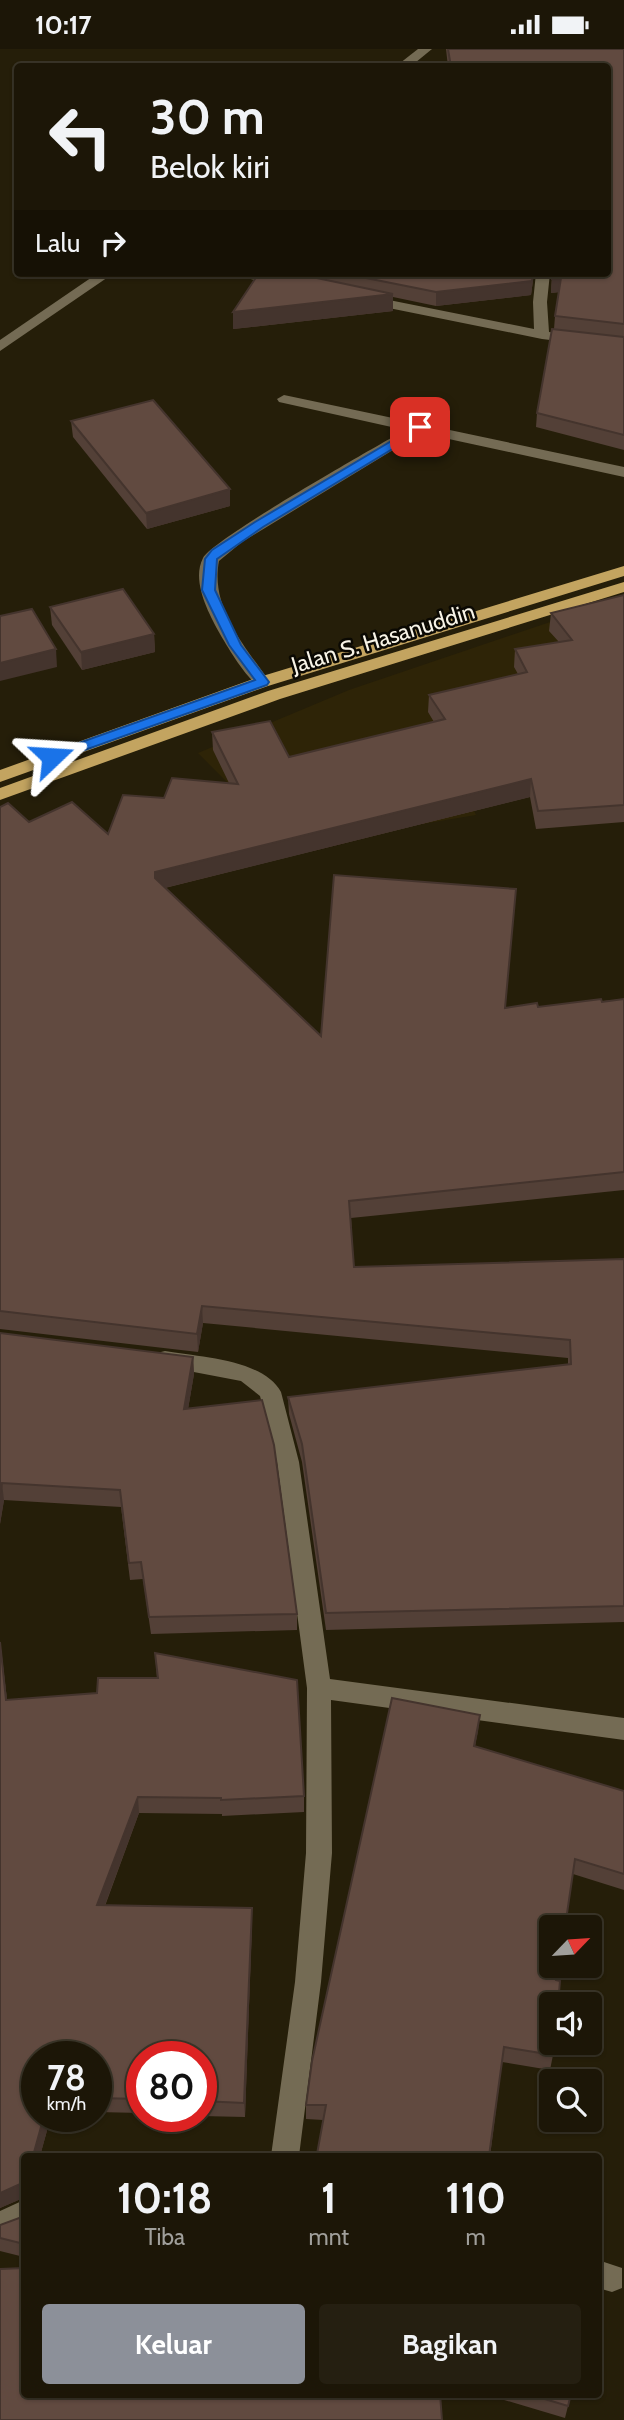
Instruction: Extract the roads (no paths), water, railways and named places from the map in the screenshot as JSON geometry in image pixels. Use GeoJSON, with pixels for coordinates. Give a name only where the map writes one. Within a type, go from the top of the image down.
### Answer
{"type":"FeatureCollection","features":[{"type":"Feature","properties":{"kind":"highway","name":"Jalan S. Hasanuddin"},"geometry":{"type":"LineString","coordinates":[[0,776],[262,682],[624,571]]}},
{"type":"Feature","properties":{"kind":"highway","name":"Jalan S. Hasanuddin"},"geometry":{"type":"LineString","coordinates":[[0,794],[274,695],[624,587]]}},
{"type":"Feature","properties":{"kind":"street"},"geometry":{"type":"LineString","coordinates":[[407,63],[426,49]]}},
{"type":"Feature","properties":{"kind":"street"},"geometry":{"type":"LineString","coordinates":[[0,347],[101,277]]}},
{"type":"Feature","properties":{"kind":"street"},"geometry":{"type":"LineString","coordinates":[[261,277],[301,286]]}},
{"type":"Feature","properties":{"kind":"street"},"geometry":{"type":"LineString","coordinates":[[542,335],[540,302],[543,277]]}},
{"type":"Feature","properties":{"kind":"street"},"geometry":{"type":"LineString","coordinates":[[355,297],[542,335],[624,345]]}},
{"type":"Feature","properties":{"kind":"street"},"geometry":{"type":"LineString","coordinates":[[285,399],[624,472]]}},
{"type":"Feature","properties":{"kind":"street"},"geometry":{"type":"LineString","coordinates":[[262,682],[235,645],[209,590],[211,559],[216,552],[247,532],[420,427]]}},
{"type":"Feature","properties":{"kind":"street"},"geometry":{"type":"LineString","coordinates":[[145,1356],[197,1363],[247,1374],[270,1392],[288,1462],[319,1688],[319,1853],[308,1982],[285,2153]]}},
{"type":"Feature","properties":{"kind":"street"},"geometry":{"type":"LineString","coordinates":[[319,1688],[624,1729]]}},
{"type":"Feature","properties":{"kind":"street"},"geometry":{"type":"LineString","coordinates":[[0,2225],[21,2215]]}}]}
